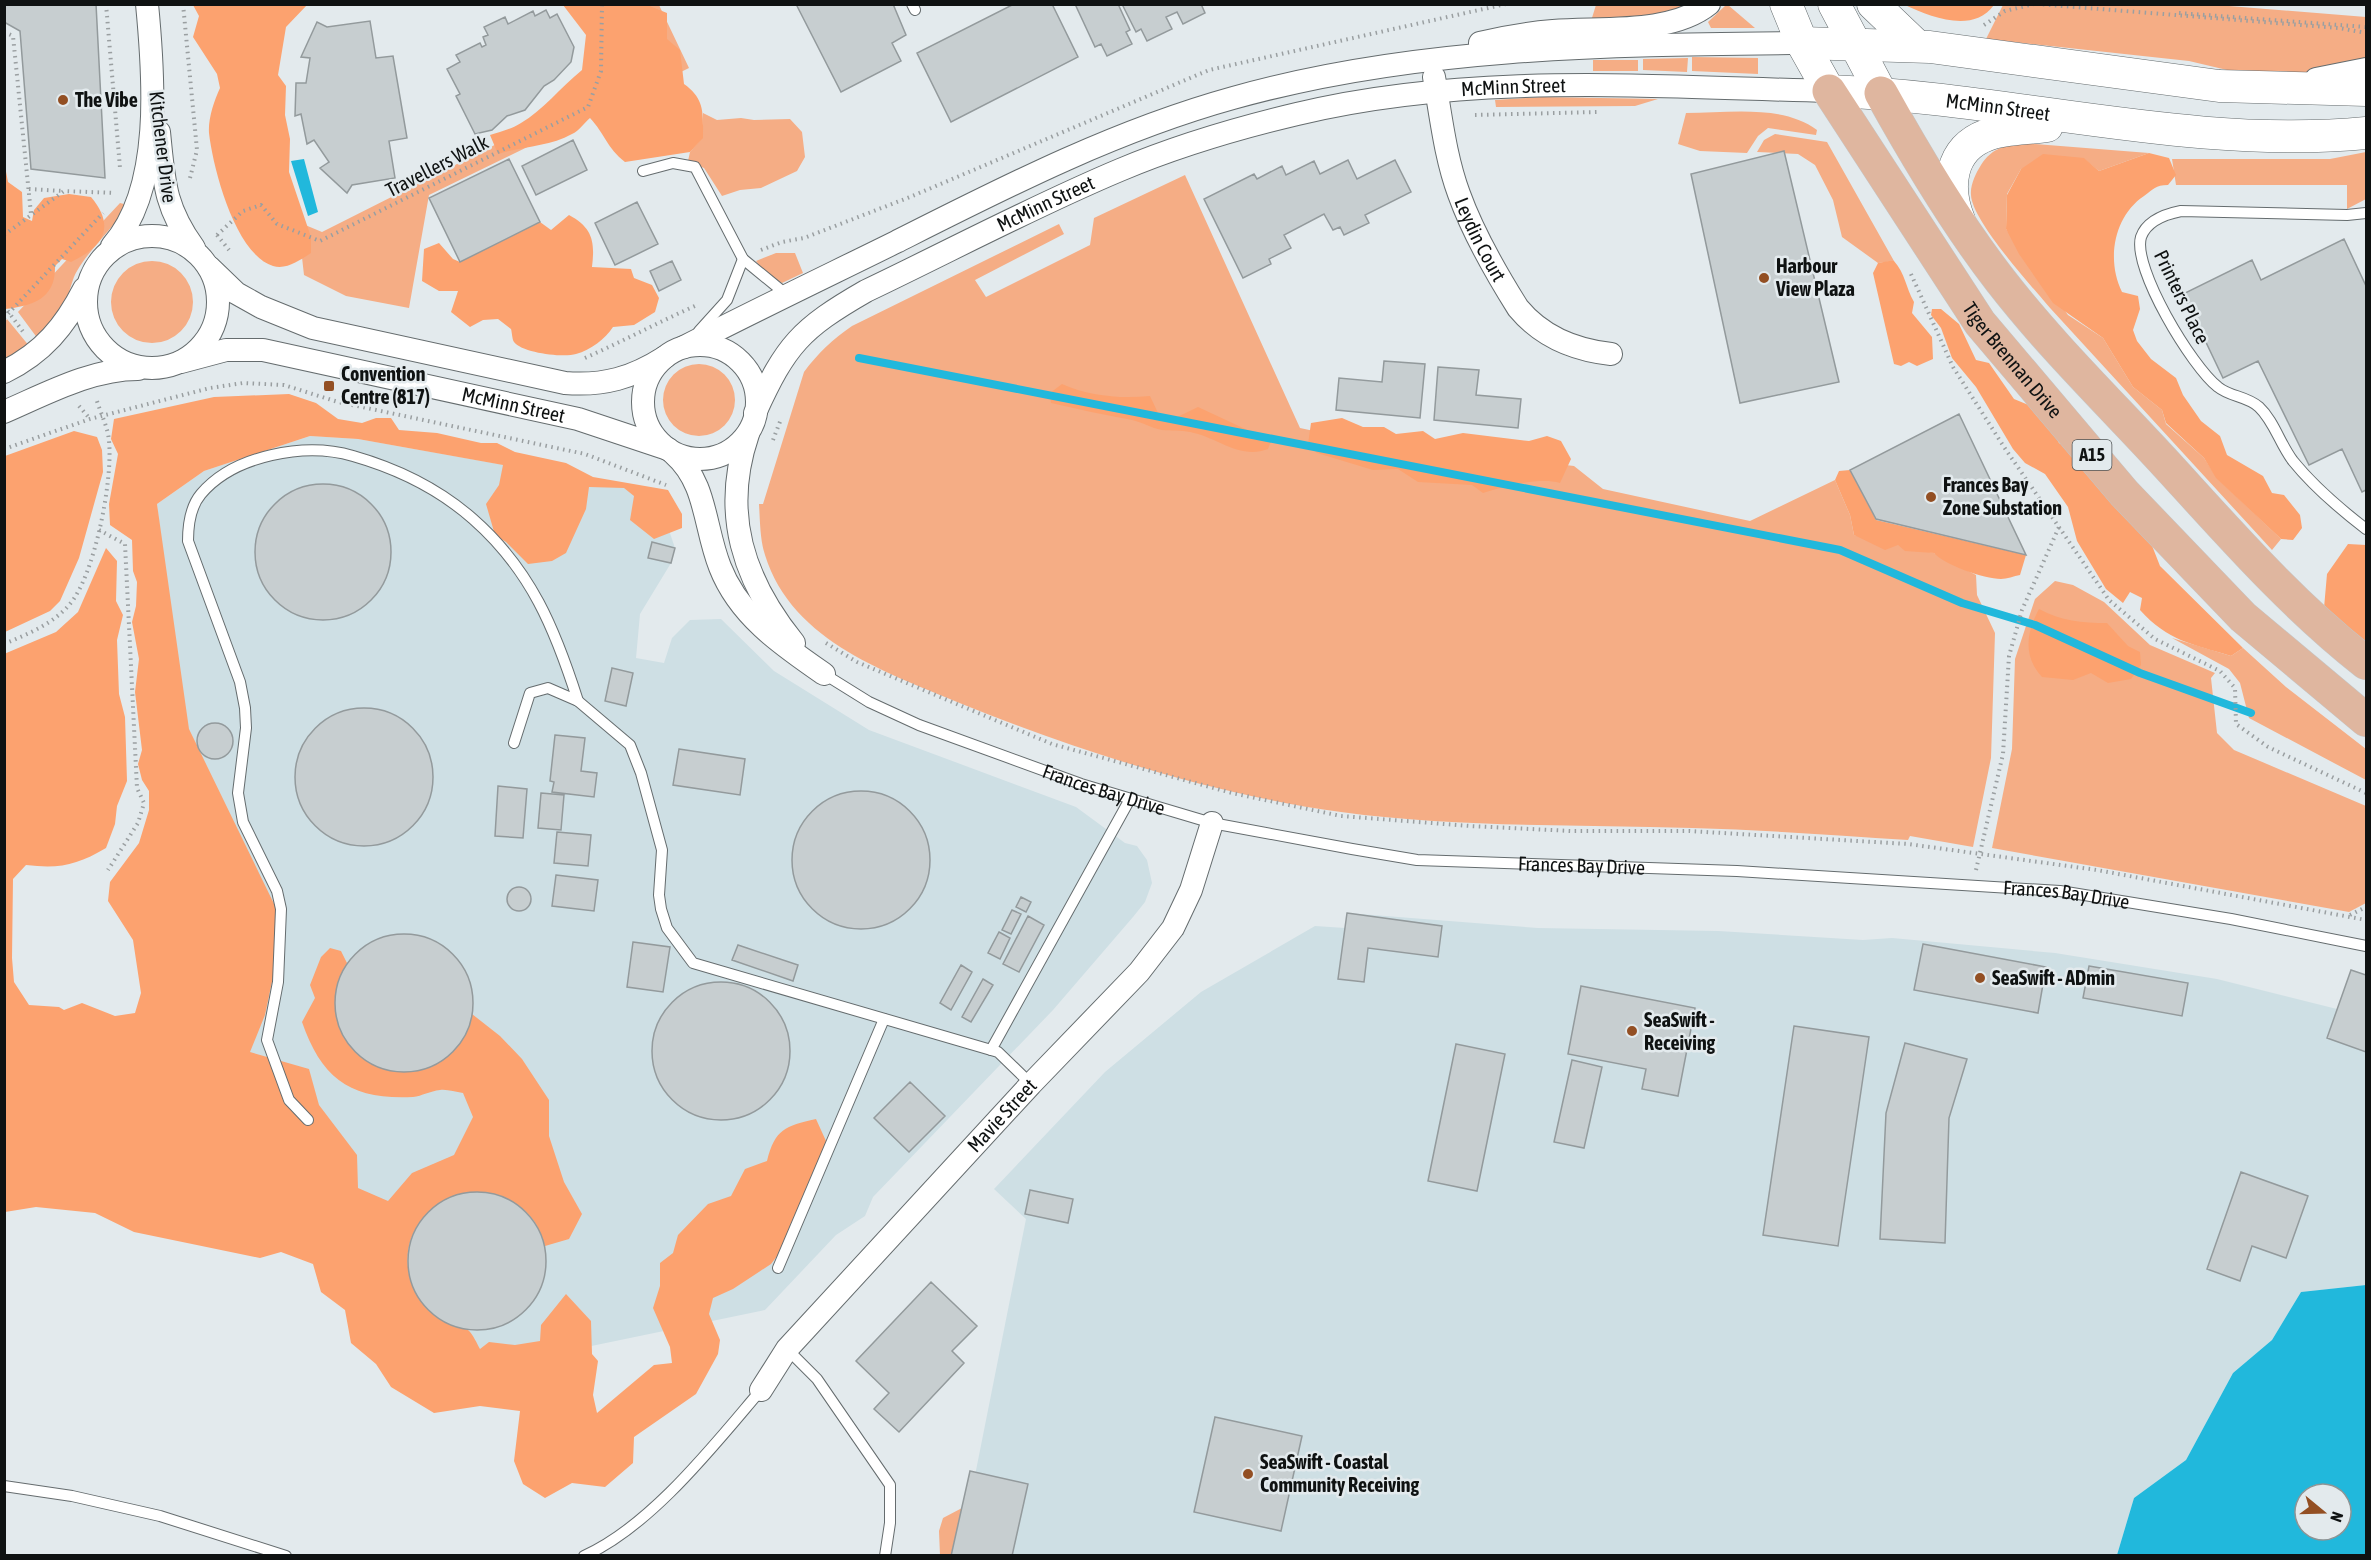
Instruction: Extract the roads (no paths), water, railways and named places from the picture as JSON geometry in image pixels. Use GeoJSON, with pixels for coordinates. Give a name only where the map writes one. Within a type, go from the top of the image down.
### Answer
{"type":"FeatureCollection","features":[{"type":"Feature","properties":{"kind":"main road","name":"Tiger Brennan Drive"},"geometry":{"type":"LineString","coordinates":[[1828,91],[1980,323],[2124,493],[2243,617],[2367,720]]}},
{"type":"Feature","properties":{"kind":"main road","name":"Tiger Brennan Drive"},"geometry":{"type":"LineString","coordinates":[[1881,93],[1918,160],[2000,279],[2045,335],[2268,576],[2308,615],[2367,663]]}},
{"type":"Feature","properties":{"kind":"street"},"geometry":{"type":"LineString","coordinates":[[4,372],[29,360],[54,336],[75,308],[97,265],[126,228],[140,195],[148,149],[154,71],[147,4]]}},
{"type":"Feature","properties":{"kind":"street","name":"McMinn Street"},"geometry":{"type":"LineString","coordinates":[[1430,60],[1480,43],[1522,34],[1665,23],[1691,15],[1709,4]]}},
{"type":"Feature","properties":{"kind":"street"},"geometry":{"type":"LineString","coordinates":[[1786,4],[1802,43],[1828,91]]}},
{"type":"Feature","properties":{"kind":"street"},"geometry":{"type":"LineString","coordinates":[[1834,4],[1853,44],[1881,93]]}},
{"type":"Feature","properties":{"kind":"street"},"geometry":{"type":"LineString","coordinates":[[1873,4],[1917,46]]}},
{"type":"Feature","properties":{"kind":"street","name":"McMinn Street"},"geometry":{"type":"LineString","coordinates":[[203,259],[244,298],[313,328],[565,383],[587,385],[625,379],[676,351],[1024,177],[1148,124],[1233,98],[1300,82],[1430,60],[1528,51],[1646,45],[1802,43],[1917,46],[2219,86],[2367,90]]}},
{"type":"Feature","properties":{"kind":"street","name":"Leydin Court"},"geometry":{"type":"LineString","coordinates":[[1430,60],[1446,147],[1462,202],[1518,308],[1527,319],[1565,344],[1587,351],[1611,354]]}},
{"type":"Feature","properties":{"kind":"street","name":"McMinn Street"},"geometry":{"type":"LineString","coordinates":[[2265,89],[2367,69]]}},
{"type":"Feature","properties":{"kind":"street","name":"Kitchener Drive"},"geometry":{"type":"LineString","coordinates":[[154,71],[166,195],[178,225],[203,259]]}},
{"type":"Feature","properties":{"kind":"street","name":"McMinn Street"},"geometry":{"type":"LineString","coordinates":[[754,419],[773,374],[792,344],[833,310],[866,291],[1119,170],[1168,152],[1298,114],[1436,92],[1510,86],[1569,85],[1881,93],[2089,121],[2230,136],[2303,137],[2367,133]]}},
{"type":"Feature","properties":{"kind":"street"},"geometry":{"type":"LineString","coordinates":[[1959,220],[1950,198],[1952,177],[1960,156],[1975,140],[1996,132],[2089,121]]}},
{"type":"Feature","properties":{"kind":"street"},"geometry":{"type":"LineString","coordinates":[[4,412],[110,371],[148,369],[181,362],[199,349],[210,333],[217,315],[218,296],[203,259],[181,241],[150,235],[132,238],[115,246],[97,265],[85,303],[93,333],[103,347],[118,360],[148,369]]}},
{"type":"Feature","properties":{"kind":"street"},"geometry":{"type":"LineString","coordinates":[[705,346],[719,349],[742,364],[755,389],[754,419],[732,448],[718,456],[692,459],[670,451],[651,433],[643,410],[647,381],[676,351],[705,346]]}},
{"type":"Feature","properties":{"kind":"street","name":"McMinn Street"},"geometry":{"type":"LineString","coordinates":[[181,362],[226,350],[263,351],[578,419],[670,451]]}},
{"type":"Feature","properties":{"kind":"street","name":"Frances Bay Drive"},"geometry":{"type":"LineString","coordinates":[[754,419],[735,488],[736,514],[744,555],[754,583],[783,629],[824,674]]}},
{"type":"Feature","properties":{"kind":"street","name":"Frances Bay Drive"},"geometry":{"type":"LineString","coordinates":[[670,451],[687,465],[695,478],[719,566],[735,597],[762,628],[824,674]]}},
{"type":"Feature","properties":{"kind":"street","name":"Mavie Street"},"geometry":{"type":"LineString","coordinates":[[761,1390],[787,1349],[1031,1084],[1139,972],[1173,928],[1191,890],[1212,823]]}},
{"type":"Feature","properties":{"kind":"lane"},"geometry":{"type":"LineString","coordinates":[[643,171],[673,163],[695,167],[743,259],[787,295]]}},
{"type":"Feature","properties":{"kind":"lane","name":"Printers Place"},"geometry":{"type":"LineString","coordinates":[[2367,213],[2347,215],[2181,211],[2159,217],[2148,226],[2142,234],[2139,246],[2143,266],[2179,340],[2198,368],[2218,387],[2259,407],[2293,460],[2340,509],[2367,529]]}},
{"type":"Feature","properties":{"kind":"lane"},"geometry":{"type":"LineString","coordinates":[[676,351],[727,300],[742,268],[743,259]]}},
{"type":"Feature","properties":{"kind":"lane"},"geometry":{"type":"LineString","coordinates":[[308,1120],[290,1100],[267,1040],[278,982],[281,909],[277,891],[243,822],[238,793],[246,728],[240,682],[188,541],[190,515],[201,494],[237,465],[284,454],[319,450],[352,455],[426,486],[472,518],[516,562],[539,600],[560,644],[578,701]]}},
{"type":"Feature","properties":{"kind":"lane","name":"Frances Bay Drive"},"geometry":{"type":"LineString","coordinates":[[824,674],[869,702],[919,725],[1081,784],[1212,823],[1418,860],[1737,871],[2070,893],[2231,918],[2367,946]]}},
{"type":"Feature","properties":{"kind":"lane"},"geometry":{"type":"LineString","coordinates":[[513,743],[530,693],[548,688],[578,701],[630,745],[641,773],[662,850],[659,895],[661,909],[667,928],[693,963],[991,1050],[1006,1059],[1031,1084]]}},
{"type":"Feature","properties":{"kind":"lane"},"geometry":{"type":"LineString","coordinates":[[991,1050],[1130,799]]}},
{"type":"Feature","properties":{"kind":"lane"},"geometry":{"type":"LineString","coordinates":[[778,1268],[885,1019]]}},
{"type":"Feature","properties":{"kind":"lane"},"geometry":{"type":"LineString","coordinates":[[787,1349],[816,1379],[890,1485],[890,1523],[885,1556]]}},
{"type":"Feature","properties":{"kind":"lane"},"geometry":{"type":"LineString","coordinates":[[584,1556],[599,1549],[640,1518],[695,1466],[761,1390]]}},
{"type":"Feature","properties":{"kind":"lane"},"geometry":{"type":"LineString","coordinates":[[4,1486],[72,1496],[160,1516],[286,1556]]}},
{"type":"Feature","properties":{"kind":"water"},"geometry":{"type":"Polygon","coordinates":[[[304,159],[318,212],[308,216],[291,161],[304,159]]]}},
{"type":"Feature","properties":{"kind":"water"},"geometry":{"type":"Polygon","coordinates":[[[2366,1285],[2366,1555],[2117,1555],[2134,1498],[2186,1460],[2233,1373],[2272,1340],[2301,1292],[2366,1285]]]}},
{"type":"Feature","properties":{"kind":"waterway"},"geometry":{"type":"LineString","coordinates":[[859,358],[1840,550],[1962,603],[2035,625],[2140,673],[2251,713]]}},
{"type":"Feature","properties":{"kind":"place","name":"The Vibe"},"geometry":{"type":"Point","coordinates":[63,100]}},
{"type":"Feature","properties":{"kind":"place","name":"Harbour View Plaza"},"geometry":{"type":"Point","coordinates":[1764,278]}},
{"type":"Feature","properties":{"kind":"place","name":"Convention Centre (817)"},"geometry":{"type":"Point","coordinates":[329,386]}},
{"type":"Feature","properties":{"kind":"place","name":"Frances Bay Zone Substation"},"geometry":{"type":"Point","coordinates":[1931,497]}},
{"type":"Feature","properties":{"kind":"place","name":"SeaSwift - ADmin"},"geometry":{"type":"Point","coordinates":[1980,978]}},
{"type":"Feature","properties":{"kind":"place","name":"SeaSwift - Receiving"},"geometry":{"type":"Point","coordinates":[1632,1031]}},
{"type":"Feature","properties":{"kind":"place","name":"SeaSwift - Coastal Community Receiving"},"geometry":{"type":"Point","coordinates":[1248,1474]}}]}
